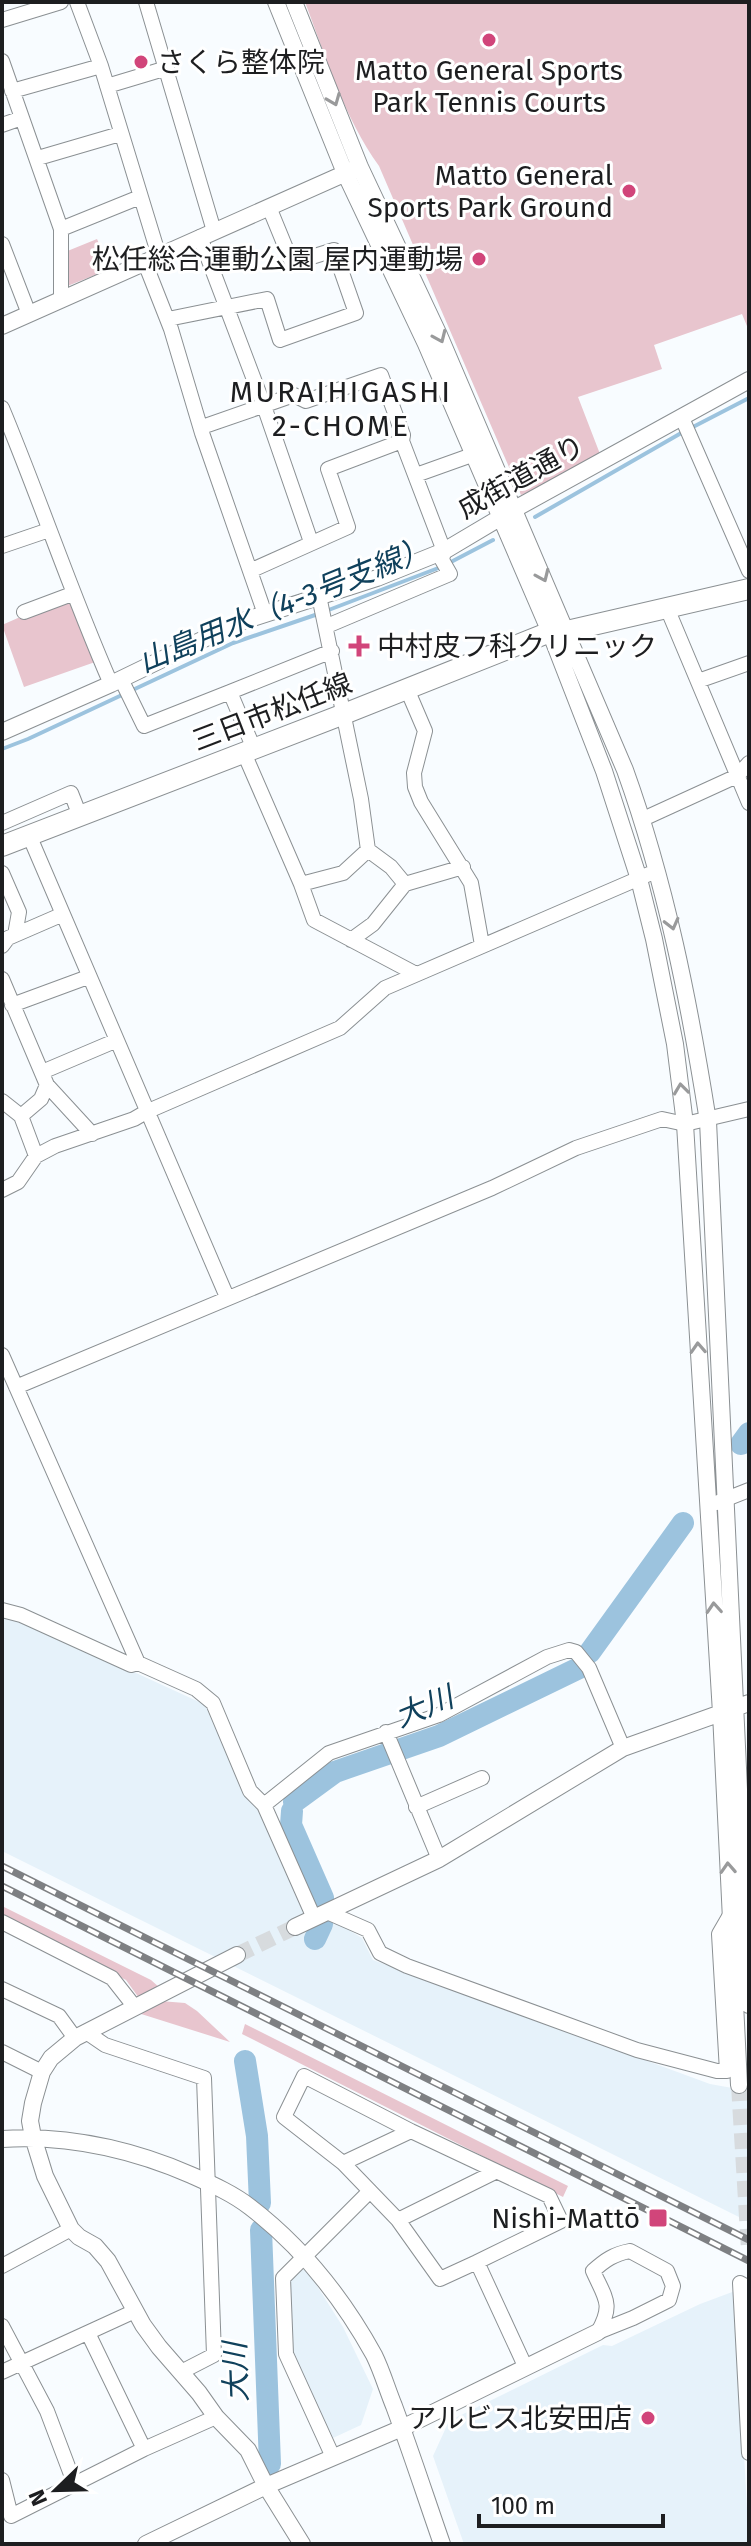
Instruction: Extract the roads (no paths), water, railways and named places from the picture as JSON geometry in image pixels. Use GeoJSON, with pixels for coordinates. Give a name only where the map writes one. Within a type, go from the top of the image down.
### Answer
{"type":"FeatureCollection","features":[{"type":"Feature","properties":{"kind":"main road","name":"三日市松任線"},"geometry":{"type":"LineString","coordinates":[[2,846],[558,632],[749,589]]}},
{"type":"Feature","properties":{"kind":"street"},"geometry":{"type":"LineString","coordinates":[[2,20],[42,5],[61,2]]}},
{"type":"Feature","properties":{"kind":"street"},"geometry":{"type":"LineString","coordinates":[[77,2],[101,66],[140,197],[168,319],[265,614]]}},
{"type":"Feature","properties":{"kind":"street"},"geometry":{"type":"LineString","coordinates":[[146,2],[167,68],[225,306],[264,406],[311,542]]}},
{"type":"Feature","properties":{"kind":"street"},"geometry":{"type":"LineString","coordinates":[[276,2],[353,170],[472,455],[506,514]]}},
{"type":"Feature","properties":{"kind":"street"},"geometry":{"type":"LineString","coordinates":[[294,2],[353,170],[439,335],[506,514],[558,632],[625,770],[643,819],[671,921],[690,1009],[708,1121],[735,1708],[741,1914],[739,2085]]}},
{"type":"Feature","properties":{"kind":"street"},"geometry":{"type":"LineString","coordinates":[[2,61],[61,229],[61,300]]}},
{"type":"Feature","properties":{"kind":"street"},"geometry":{"type":"LineString","coordinates":[[12,91],[101,66]]}},
{"type":"Feature","properties":{"kind":"street"},"geometry":{"type":"LineString","coordinates":[[107,86],[167,68]]}},
{"type":"Feature","properties":{"kind":"street"},"geometry":{"type":"LineString","coordinates":[[2,125],[22,118]]}},
{"type":"Feature","properties":{"kind":"street"},"geometry":{"type":"LineString","coordinates":[[38,158],[120,134]]}},
{"type":"Feature","properties":{"kind":"street"},"geometry":{"type":"LineString","coordinates":[[2,326],[353,170]]}},
{"type":"Feature","properties":{"kind":"street"},"geometry":{"type":"LineString","coordinates":[[61,229],[140,197]]}},
{"type":"Feature","properties":{"kind":"street"},"geometry":{"type":"LineString","coordinates":[[168,319],[267,299],[280,340],[356,313],[334,250],[292,263],[269,207]]}},
{"type":"Feature","properties":{"kind":"street"},"geometry":{"type":"LineString","coordinates":[[2,244],[29,314]]}},
{"type":"Feature","properties":{"kind":"street"},"geometry":{"type":"LineString","coordinates":[[202,427],[294,395],[306,401],[381,375],[450,574],[323,612],[361,799],[368,850],[391,867],[405,884]]}},
{"type":"Feature","properties":{"kind":"street","name":"成街道通り"},"geometry":{"type":"LineString","coordinates":[[2,732],[119,682],[237,623],[265,614],[323,612],[377,578],[445,560],[506,514],[686,427],[749,380]]}},
{"type":"Feature","properties":{"kind":"street"},"geometry":{"type":"LineString","coordinates":[[2,408],[8,438],[49,530],[72,594],[144,726],[332,651]]}},
{"type":"Feature","properties":{"kind":"street"},"geometry":{"type":"LineString","coordinates":[[686,427],[749,571]]}},
{"type":"Feature","properties":{"kind":"street"},"geometry":{"type":"LineString","coordinates":[[252,570],[348,527],[328,469],[402,441]]}},
{"type":"Feature","properties":{"kind":"street"},"geometry":{"type":"LineString","coordinates":[[416,475],[472,455]]}},
{"type":"Feature","properties":{"kind":"street"},"geometry":{"type":"LineString","coordinates":[[2,546],[49,530]]}},
{"type":"Feature","properties":{"kind":"street"},"geometry":{"type":"LineString","coordinates":[[24,612],[72,594]]}},
{"type":"Feature","properties":{"kind":"street"},"geometry":{"type":"LineString","coordinates":[[667,608],[749,803]]}},
{"type":"Feature","properties":{"kind":"street"},"geometry":{"type":"LineString","coordinates":[[558,632],[639,879],[675,1044],[685,1124],[707,1507],[735,1708]]}},
{"type":"Feature","properties":{"kind":"street"},"geometry":{"type":"LineString","coordinates":[[698,681],[749,663]]}},
{"type":"Feature","properties":{"kind":"street"},"geometry":{"type":"LineString","coordinates":[[407,689],[425,731],[414,773],[415,787],[471,883],[482,945]]}},
{"type":"Feature","properties":{"kind":"street"},"geometry":{"type":"LineString","coordinates":[[230,692],[249,751],[314,920],[416,974]]}},
{"type":"Feature","properties":{"kind":"street"},"geometry":{"type":"LineString","coordinates":[[643,819],[737,776],[749,763]]}},
{"type":"Feature","properties":{"kind":"street"},"geometry":{"type":"LineString","coordinates":[[2,823],[71,793],[80,816]]}},
{"type":"Feature","properties":{"kind":"street"},"geometry":{"type":"LineString","coordinates":[[29,835],[227,1297]]}},
{"type":"Feature","properties":{"kind":"street"},"geometry":{"type":"LineString","coordinates":[[301,884],[343,873],[368,850]]}},
{"type":"Feature","properties":{"kind":"street"},"geometry":{"type":"LineString","coordinates":[[351,940],[373,924],[405,884],[463,867]]}},
{"type":"Feature","properties":{"kind":"street"},"geometry":{"type":"LineString","coordinates":[[2,1190],[18,1182],[36,1156],[55,1146],[134,1119],[340,1028],[385,988],[657,871]]}},
{"type":"Feature","properties":{"kind":"street"},"geometry":{"type":"LineString","coordinates":[[2,873],[19,912],[15,935]]}},
{"type":"Feature","properties":{"kind":"street"},"geometry":{"type":"LineString","coordinates":[[2,946],[8,938],[61,915]]}},
{"type":"Feature","properties":{"kind":"street"},"geometry":{"type":"LineString","coordinates":[[12,1005],[88,977]]}},
{"type":"Feature","properties":{"kind":"street"},"geometry":{"type":"LineString","coordinates":[[2,979],[45,1078],[92,1134]]}},
{"type":"Feature","properties":{"kind":"street"},"geometry":{"type":"LineString","coordinates":[[45,1078],[115,1041]]}},
{"type":"Feature","properties":{"kind":"street"},"geometry":{"type":"LineString","coordinates":[[21,1116],[41,1099],[45,1078]]}},
{"type":"Feature","properties":{"kind":"street"},"geometry":{"type":"LineString","coordinates":[[2,1101],[21,1116],[36,1156]]}},
{"type":"Feature","properties":{"kind":"street"},"geometry":{"type":"LineString","coordinates":[[16,1387],[492,1188],[576,1148],[662,1119],[685,1124],[749,1109]]}},
{"type":"Feature","properties":{"kind":"street"},"geometry":{"type":"LineString","coordinates":[[2,1355],[138,1663]]}},
{"type":"Feature","properties":{"kind":"street"},"geometry":{"type":"LineString","coordinates":[[707,1507],[749,1490]]}},
{"type":"Feature","properties":{"kind":"street"},"geometry":{"type":"LineString","coordinates":[[2,1610],[21,1615],[131,1665],[138,1663],[196,1689],[213,1703],[250,1791],[264,1805],[320,1915],[368,1930],[380,1953],[407,1966],[637,2050],[727,2071],[719,1934],[741,1914]]}},
{"type":"Feature","properties":{"kind":"street"},"geometry":{"type":"LineString","coordinates":[[264,1805],[329,1753],[388,1739],[547,1657],[569,1650],[576,1652],[589,1668],[623,1748]]}},
{"type":"Feature","properties":{"kind":"street"},"geometry":{"type":"LineString","coordinates":[[295,1927],[439,1859],[623,1748],[735,1708]]}},
{"type":"Feature","properties":{"kind":"street"},"geometry":{"type":"LineString","coordinates":[[388,1739],[439,1859]]}},
{"type":"Feature","properties":{"kind":"street"},"geometry":{"type":"LineString","coordinates":[[416,1807],[482,1778]]}},
{"type":"Feature","properties":{"kind":"street"},"geometry":{"type":"LineString","coordinates":[[741,1914],[749,2005]]}},
{"type":"Feature","properties":{"kind":"street"},"geometry":{"type":"LineString","coordinates":[[2,1922],[112,1978],[134,2006]]}},
{"type":"Feature","properties":{"kind":"street"},"geometry":{"type":"LineString","coordinates":[[237,1955],[81,2035],[51,2058],[42,2072],[32,2112],[33,2137],[45,2176],[71,2229],[95,2246],[108,2261],[159,2347],[216,2417],[248,2450],[302,2544]]}},
{"type":"Feature","properties":{"kind":"street"},"geometry":{"type":"LineString","coordinates":[[2,1989],[59,2016],[81,2035],[204,2078],[214,2355],[181,2372]]}},
{"type":"Feature","properties":{"kind":"street"},"geometry":{"type":"LineString","coordinates":[[2,2052],[42,2072]]}},
{"type":"Feature","properties":{"kind":"street"},"geometry":{"type":"LineString","coordinates":[[304,2076],[549,2196],[561,2221],[440,2279],[398,2220],[343,2163],[284,2117],[304,2076]]}},
{"type":"Feature","properties":{"kind":"street"},"geometry":{"type":"LineString","coordinates":[[343,2163],[411,2131]]}},
{"type":"Feature","properties":{"kind":"street"},"geometry":{"type":"LineString","coordinates":[[2,2139],[33,2137],[80,2141],[154,2159],[222,2189],[249,2206],[329,2284],[375,2357],[442,2544]]}},
{"type":"Feature","properties":{"kind":"street"},"geometry":{"type":"LineString","coordinates":[[398,2220],[495,2172]]}},
{"type":"Feature","properties":{"kind":"street"},"geometry":{"type":"LineString","coordinates":[[333,2457],[286,2354],[283,2278],[370,2191]]}},
{"type":"Feature","properties":{"kind":"street"},"geometry":{"type":"LineString","coordinates":[[2,2266],[71,2229]]}},
{"type":"Feature","properties":{"kind":"street"},"geometry":{"type":"LineString","coordinates":[[146,2544],[651,2310],[669,2300],[673,2286],[667,2271],[630,2251],[605,2259],[593,2271],[609,2308],[598,2332]]}},
{"type":"Feature","properties":{"kind":"street"},"geometry":{"type":"LineString","coordinates":[[477,2262],[525,2366]]}},
{"type":"Feature","properties":{"kind":"street"},"geometry":{"type":"LineString","coordinates":[[749,2288],[740,2283],[749,2453]]}},
{"type":"Feature","properties":{"kind":"street"},"geometry":{"type":"LineString","coordinates":[[2,2372],[135,2311]]}},
{"type":"Feature","properties":{"kind":"street"},"geometry":{"type":"LineString","coordinates":[[2,2326],[47,2411],[75,2485]]}},
{"type":"Feature","properties":{"kind":"street"},"geometry":{"type":"LineString","coordinates":[[88,2333],[144,2449]]}},
{"type":"Feature","properties":{"kind":"street"},"geometry":{"type":"LineString","coordinates":[[2,2480],[11,2516],[144,2449],[216,2417]]}},
{"type":"Feature","properties":{"kind":"waterway","name":"山島用水（4-3号支線）"},"geometry":{"type":"LineString","coordinates":[[691,428],[749,398]]}},
{"type":"Feature","properties":{"kind":"waterway","name":"山島用水（4-3号支線）"},"geometry":{"type":"LineString","coordinates":[[535,517],[683,432]]}},
{"type":"Feature","properties":{"kind":"waterway","name":"山島用水（4-3号支線）"},"geometry":{"type":"LineString","coordinates":[[449,563],[493,540]]}},
{"type":"Feature","properties":{"kind":"waterway","name":"山島用水（4-3号支線）"},"geometry":{"type":"LineString","coordinates":[[326,611],[441,567]]}},
{"type":"Feature","properties":{"kind":"waterway","name":"山島用水（4-3号支線）"},"geometry":{"type":"LineString","coordinates":[[2,749],[233,643],[318,614]]}},
{"type":"Feature","properties":{"kind":"waterway","name":"大川"},"geometry":{"type":"LineString","coordinates":[[741,1444],[749,1433]]}},
{"type":"Feature","properties":{"kind":"waterway","name":"大川"},"geometry":{"type":"LineString","coordinates":[[590,1652],[683,1523]]}},
{"type":"Feature","properties":{"kind":"waterway","name":"大川"},"geometry":{"type":"LineString","coordinates":[[294,1802],[335,1772],[439,1736],[579,1668]]}},
{"type":"Feature","properties":{"kind":"waterway","name":"大川"},"geometry":{"type":"LineString","coordinates":[[292,1811],[291,1825],[323,1898]]}},
{"type":"Feature","properties":{"kind":"waterway","name":"大川"},"geometry":{"type":"LineString","coordinates":[[315,1939],[322,1924]]}},
{"type":"Feature","properties":{"kind":"waterway","name":"大川"},"geometry":{"type":"LineString","coordinates":[[245,2061],[257,2136],[260,2203]]}},
{"type":"Feature","properties":{"kind":"waterway","name":"大川"},"geometry":{"type":"LineString","coordinates":[[261,2230],[270,2464]]}},
{"type":"Feature","properties":{"kind":"tunnel"},"geometry":{"type":"LineString","coordinates":[[237,1955],[295,1927]]}},
{"type":"Feature","properties":{"kind":"tunnel"},"geometry":{"type":"LineString","coordinates":[[739,2085],[749,2250]]}},
{"type":"Feature","properties":{"kind":"railway"},"geometry":{"type":"LineString","coordinates":[[2,1866],[749,2240]]}},
{"type":"Feature","properties":{"kind":"railway"},"geometry":{"type":"LineString","coordinates":[[2,1886],[749,2261]]}},
{"type":"Feature","properties":{"kind":"place","name":"Matto General Sports Park Tennis Courts"},"geometry":{"type":"Point","coordinates":[489,40]}},
{"type":"Feature","properties":{"kind":"place","name":"さくら整体院"},"geometry":{"type":"Point","coordinates":[141,62]}},
{"type":"Feature","properties":{"kind":"place","name":"Matto General Sports Park Ground"},"geometry":{"type":"Point","coordinates":[629,191]}},
{"type":"Feature","properties":{"kind":"place","name":"松任総合運動公園 屋内運動場"},"geometry":{"type":"Point","coordinates":[479,259]}},
{"type":"Feature","properties":{"kind":"place","name":"中村皮フ科クリニック"},"geometry":{"type":"Point","coordinates":[359,646]}},
{"type":"Feature","properties":{"kind":"place","name":"Nishi-Mattō"},"geometry":{"type":"Point","coordinates":[658,2218]}},
{"type":"Feature","properties":{"kind":"place","name":"アルビス北安田店"},"geometry":{"type":"Point","coordinates":[648,2418]}},
{"type":"Feature","properties":{"kind":"district","name":"MURAIHIGASHI 2-CHOME"},"geometry":{"type":"Point","coordinates":[341,409]}}]}
